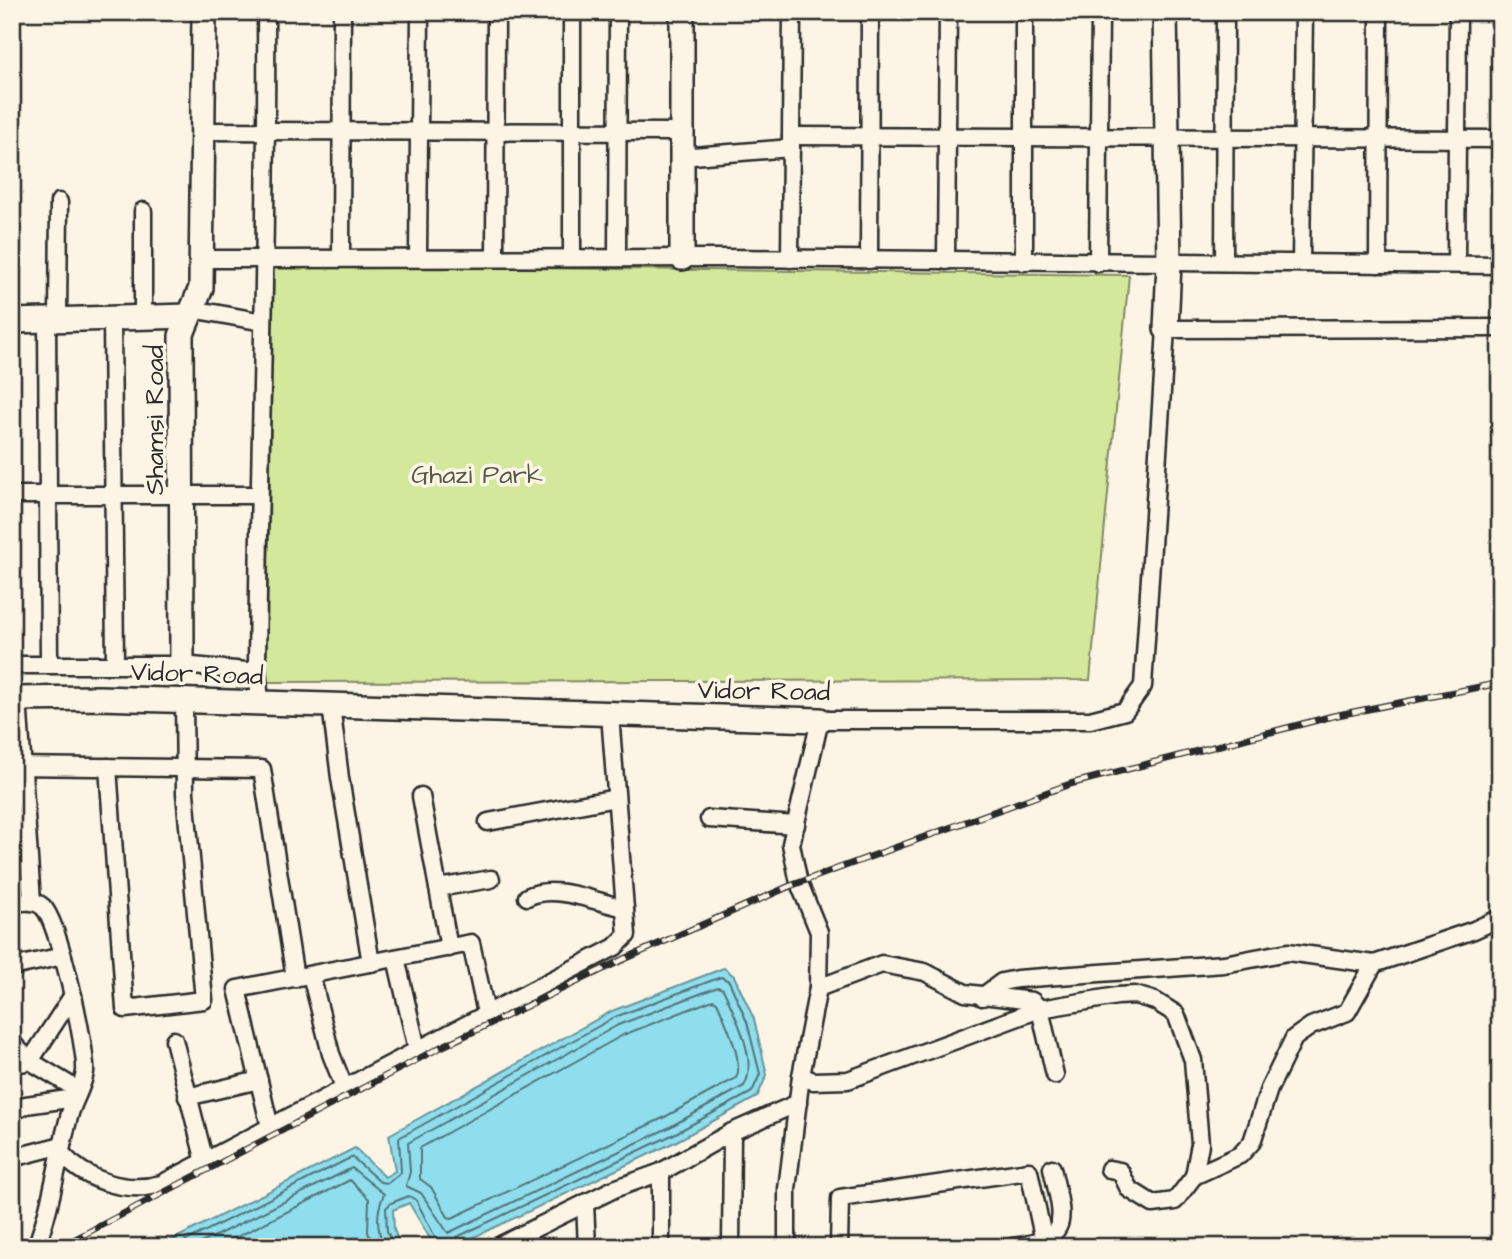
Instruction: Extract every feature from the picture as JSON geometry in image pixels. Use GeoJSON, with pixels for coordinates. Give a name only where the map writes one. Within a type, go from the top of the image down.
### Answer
{"type":"FeatureCollection","features":[{"type":"Feature","properties":{"kind":"street","name":"Shamsi Road"},"geometry":{"type":"LineString","coordinates":[[182,665],[181,336],[201,288],[204,12]]}},
{"type":"Feature","properties":{"kind":"street"},"geometry":{"type":"LineString","coordinates":[[260,703],[257,672],[263,322],[267,257],[264,131],[266,12]]}},
{"type":"Feature","properties":{"kind":"street"},"geometry":{"type":"LineString","coordinates":[[341,257],[342,12]]}},
{"type":"Feature","properties":{"kind":"street"},"geometry":{"type":"LineString","coordinates":[[418,257],[420,12]]}},
{"type":"Feature","properties":{"kind":"street"},"geometry":{"type":"LineString","coordinates":[[495,258],[496,12]]}},
{"type":"Feature","properties":{"kind":"street"},"geometry":{"type":"LineString","coordinates":[[572,12],[572,258]]}},
{"type":"Feature","properties":{"kind":"street"},"geometry":{"type":"LineString","coordinates":[[617,258],[618,12]]}},
{"type":"Feature","properties":{"kind":"street"},"geometry":{"type":"LineString","coordinates":[[682,12],[682,258]]}},
{"type":"Feature","properties":{"kind":"street"},"geometry":{"type":"LineString","coordinates":[[790,259],[792,12]]}},
{"type":"Feature","properties":{"kind":"street"},"geometry":{"type":"LineString","coordinates":[[869,260],[870,12]]}},
{"type":"Feature","properties":{"kind":"street"},"geometry":{"type":"LineString","coordinates":[[946,261],[948,12]]}},
{"type":"Feature","properties":{"kind":"street"},"geometry":{"type":"LineString","coordinates":[[1024,12],[1024,262]]}},
{"type":"Feature","properties":{"kind":"street"},"geometry":{"type":"LineString","coordinates":[[1098,263],[1100,12]]}},
{"type":"Feature","properties":{"kind":"street"},"geometry":{"type":"LineString","coordinates":[[1165,12],[1169,263],[1166,329],[1500,328]]}},
{"type":"Feature","properties":{"kind":"street"},"geometry":{"type":"LineString","coordinates":[[1224,262],[1225,12]]}},
{"type":"Feature","properties":{"kind":"street"},"geometry":{"type":"LineString","coordinates":[[1301,263],[1304,12]]}},
{"type":"Feature","properties":{"kind":"street"},"geometry":{"type":"LineString","coordinates":[[1378,264],[1379,12]]}},
{"type":"Feature","properties":{"kind":"street"},"geometry":{"type":"LineString","coordinates":[[1456,264],[1458,12]]}},
{"type":"Feature","properties":{"kind":"street"},"geometry":{"type":"LineString","coordinates":[[203,131],[681,132]]}},
{"type":"Feature","properties":{"kind":"street"},"geometry":{"type":"LineString","coordinates":[[681,157],[791,142],[869,137],[1500,139]]}},
{"type":"Feature","properties":{"kind":"street"},"geometry":{"type":"LineString","coordinates":[[48,666],[52,320],[59,202]]}},
{"type":"Feature","properties":{"kind":"street"},"geometry":{"type":"LineString","coordinates":[[143,211],[143,317]]}},
{"type":"Feature","properties":{"kind":"street"},"geometry":{"type":"LineString","coordinates":[[202,259],[682,258],[1500,265]]}},
{"type":"Feature","properties":{"kind":"street"},"geometry":{"type":"LineString","coordinates":[[12,321],[190,313],[263,322]]}},
{"type":"Feature","properties":{"kind":"street"},"geometry":{"type":"LineString","coordinates":[[112,318],[115,666]]}},
{"type":"Feature","properties":{"kind":"street","name":"Vidor Road"},"geometry":{"type":"LineString","coordinates":[[15,699],[184,700],[820,720],[1090,720],[1125,711],[1143,686],[1166,329]]}},
{"type":"Feature","properties":{"kind":"street"},"geometry":{"type":"LineString","coordinates":[[12,495],[260,495]]}},
{"type":"Feature","properties":{"kind":"street"},"geometry":{"type":"LineString","coordinates":[[12,665],[182,665],[257,672]]}},
{"type":"Feature","properties":{"kind":"street"},"geometry":{"type":"LineString","coordinates":[[15,699],[18,766],[32,901]]}},
{"type":"Feature","properties":{"kind":"street"},"geometry":{"type":"LineString","coordinates":[[108,766],[125,1009],[204,1000],[185,767],[184,700]]}},
{"type":"Feature","properties":{"kind":"street"},"geometry":{"type":"LineString","coordinates":[[331,705],[340,778],[372,963]]}},
{"type":"Feature","properties":{"kind":"street"},"geometry":{"type":"LineString","coordinates":[[61,1149],[73,1167],[120,1187],[147,1188],[161,1184],[615,947],[627,935],[610,713]]}},
{"type":"Feature","properties":{"kind":"street"},"geometry":{"type":"LineString","coordinates":[[784,1246],[787,1189],[801,1076],[818,988],[818,932],[799,883],[791,844],[820,720]]}},
{"type":"Feature","properties":{"kind":"street"},"geometry":{"type":"LineString","coordinates":[[18,766],[262,769],[303,976],[344,1087]]}},
{"type":"Feature","properties":{"kind":"street"},"geometry":{"type":"LineString","coordinates":[[421,796],[449,948]]}},
{"type":"Feature","properties":{"kind":"street"},"geometry":{"type":"LineString","coordinates":[[488,822],[616,797]]}},
{"type":"Feature","properties":{"kind":"street"},"geometry":{"type":"LineString","coordinates":[[709,818],[796,825]]}},
{"type":"Feature","properties":{"kind":"street"},"geometry":{"type":"LineString","coordinates":[[438,888],[491,879]]}},
{"type":"Feature","properties":{"kind":"street"},"geometry":{"type":"LineString","coordinates":[[527,897],[537,892],[559,891],[625,908]]}},
{"type":"Feature","properties":{"kind":"street"},"geometry":{"type":"LineString","coordinates":[[12,903],[32,901],[43,907],[63,956],[73,996],[85,1072],[61,1149],[47,1217],[36,1247]]}},
{"type":"Feature","properties":{"kind":"street"},"geometry":{"type":"LineString","coordinates":[[982,996],[1002,982],[1017,979],[1224,964],[1288,952],[1374,964],[1474,930],[1500,918]]}},
{"type":"Feature","properties":{"kind":"street"},"geometry":{"type":"LineString","coordinates":[[270,1127],[237,989],[471,943],[486,1013]]}},
{"type":"Feature","properties":{"kind":"street"},"geometry":{"type":"LineString","coordinates":[[12,967],[63,956]]}},
{"type":"Feature","properties":{"kind":"street"},"geometry":{"type":"LineString","coordinates":[[396,958],[417,1049]]}},
{"type":"Feature","properties":{"kind":"street"},"geometry":{"type":"LineString","coordinates":[[818,988],[882,964],[925,972],[965,993],[1032,1001],[1040,1009],[1055,1075]]}},
{"type":"Feature","properties":{"kind":"street"},"geometry":{"type":"LineString","coordinates":[[1194,1176],[1240,1155],[1252,1142],[1269,1089],[1294,1038],[1311,1026],[1347,1012],[1374,964]]}},
{"type":"Feature","properties":{"kind":"street"},"geometry":{"type":"LineString","coordinates":[[801,1076],[813,1081],[848,1080],[1040,1009],[1135,995],[1166,1005],[1177,1014],[1193,1060],[1200,1144],[1194,1176],[1185,1193],[1175,1201],[1153,1204],[1129,1189],[1120,1171],[1110,1169]]}},
{"type":"Feature","properties":{"kind":"street"},"geometry":{"type":"LineString","coordinates":[[12,1065],[30,1061],[73,996]]}},
{"type":"Feature","properties":{"kind":"street"},"geometry":{"type":"LineString","coordinates":[[174,1040],[205,1162]]}},
{"type":"Feature","properties":{"kind":"street"},"geometry":{"type":"LineString","coordinates":[[12,1043],[30,1061],[77,1094]]}},
{"type":"Feature","properties":{"kind":"street"},"geometry":{"type":"LineString","coordinates":[[187,1097],[259,1080]]}},
{"type":"Feature","properties":{"kind":"street"},"geometry":{"type":"LineString","coordinates":[[12,1112],[26,1105],[77,1094]]}},
{"type":"Feature","properties":{"kind":"street"},"geometry":{"type":"LineString","coordinates":[[497,1247],[516,1242],[585,1203],[661,1172],[732,1132],[798,1103]]}},
{"type":"Feature","properties":{"kind":"street"},"geometry":{"type":"LineString","coordinates":[[731,1247],[732,1132]]}},
{"type":"Feature","properties":{"kind":"street"},"geometry":{"type":"LineString","coordinates":[[12,1158],[61,1149]]}},
{"type":"Feature","properties":{"kind":"street"},"geometry":{"type":"LineString","coordinates":[[1013,1247],[1044,1241],[1056,1231],[1060,1221],[1052,1168]]}},
{"type":"Feature","properties":{"kind":"street"},"geometry":{"type":"LineString","coordinates":[[839,1247],[840,1198],[1029,1171],[1044,1241]]}},
{"type":"Feature","properties":{"kind":"street"},"geometry":{"type":"LineString","coordinates":[[661,1172],[661,1247]]}},
{"type":"Feature","properties":{"kind":"street"},"geometry":{"type":"LineString","coordinates":[[585,1203],[587,1247]]}},
{"type":"Feature","properties":{"kind":"green space","name":"Ghazi Park"},"geometry":{"type":"Polygon","coordinates":[[[274,265],[1129,275],[1090,680],[266,682],[274,265]]]}},
{"type":"Feature","properties":{"kind":"water"},"geometry":{"type":"Polygon","coordinates":[[[724,968],[734,976],[754,1019],[767,1075],[757,1097],[675,1142],[453,1247],[434,1245],[409,1203],[393,1210],[394,1230],[401,1247],[158,1247],[355,1148],[385,1177],[395,1171],[389,1135],[612,1011],[724,968]]]}},
{"type":"Feature","properties":{"kind":"railway"},"geometry":{"type":"LineString","coordinates":[[60,1247],[439,1048],[620,961],[790,886],[1070,784],[1333,716],[1500,683]]}}]}
